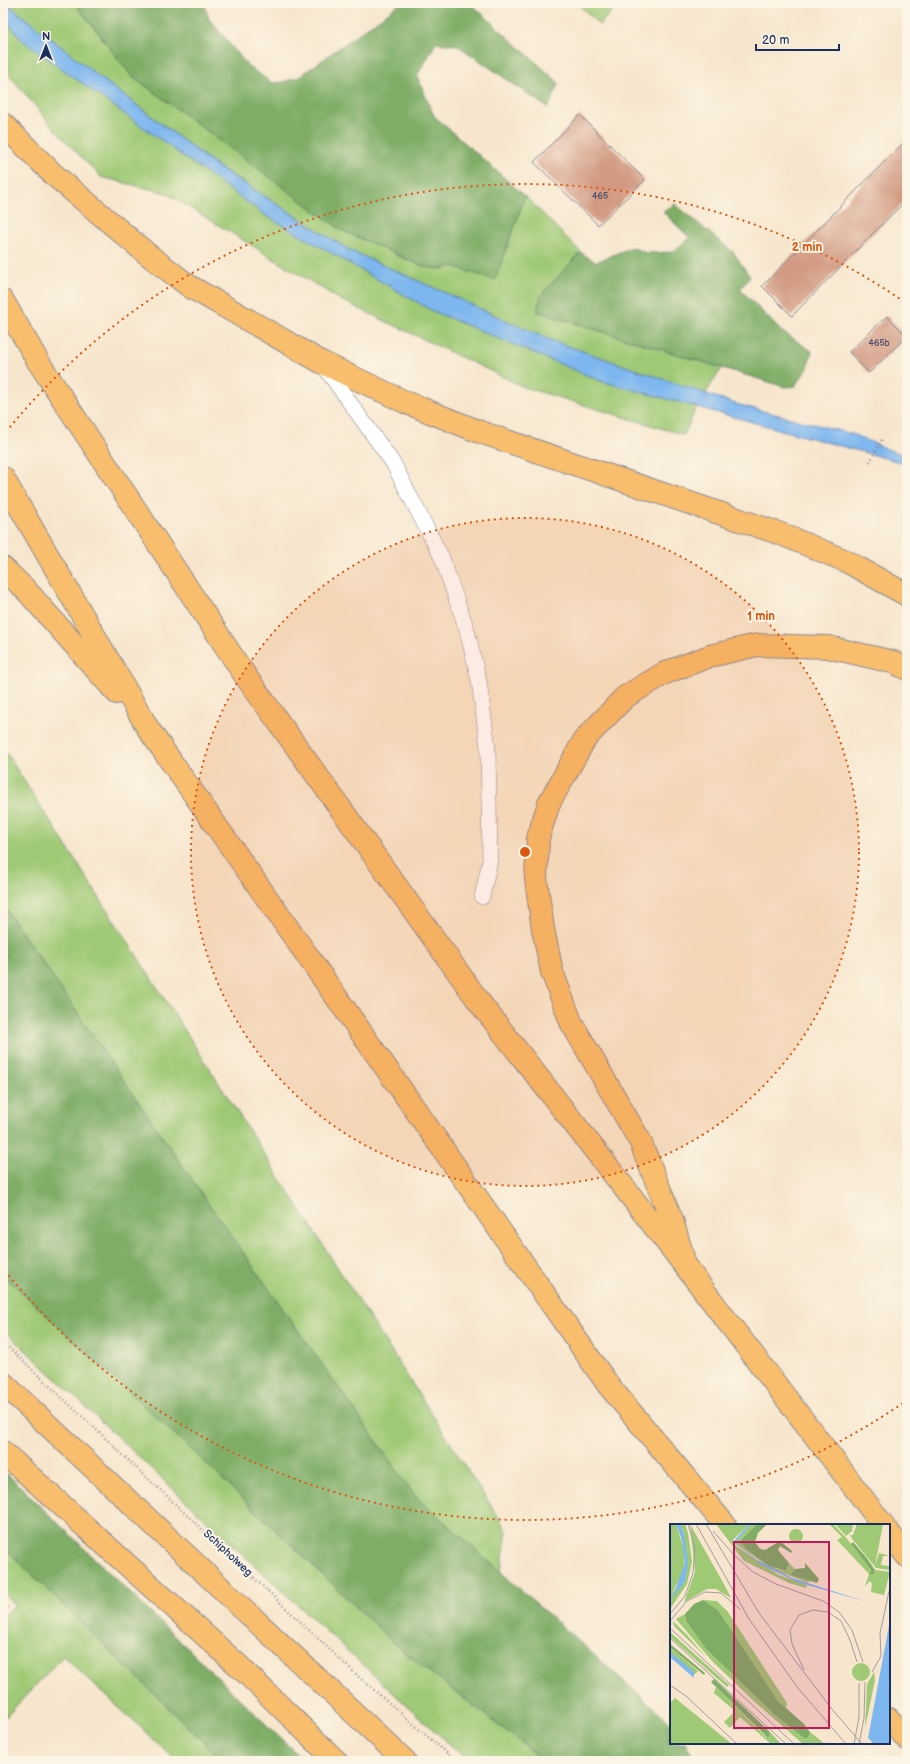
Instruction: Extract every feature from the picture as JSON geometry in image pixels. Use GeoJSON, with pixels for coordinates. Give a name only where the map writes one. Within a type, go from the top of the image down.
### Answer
{"type":"FeatureCollection","features":[{"type":"Feature","properties":{"kind":"main road"},"geometry":{"type":"LineString","coordinates":[[3,124],[53,174],[146,254],[189,286],[321,362],[405,402],[480,432],[781,534],[846,561],[907,595]]}},
{"type":"Feature","properties":{"kind":"main road"},"geometry":{"type":"LineString","coordinates":[[3,300],[39,363],[242,671],[480,1003],[686,1267],[882,1524]]}},
{"type":"Feature","properties":{"kind":"main road"},"geometry":{"type":"LineString","coordinates":[[3,478],[149,730],[609,1386],[724,1524]]}},
{"type":"Feature","properties":{"kind":"main road"},"geometry":{"type":"LineString","coordinates":[[3,568],[26,590],[149,730]]}},
{"type":"Feature","properties":{"kind":"main road"},"geometry":{"type":"LineString","coordinates":[[686,1267],[672,1220],[640,1141],[571,1022],[552,972],[543,929],[536,880],[538,838],[549,803],[584,739],[625,696],[665,673],[710,656],[757,645],[828,647],[893,662],[907,669]]}},
{"type":"Feature","properties":{"kind":"main road"},"geometry":{"type":"LineString","coordinates":[[3,1383],[405,1761]]}},
{"type":"Feature","properties":{"kind":"main road"},"geometry":{"type":"LineString","coordinates":[[3,1452],[241,1668],[336,1761]]}},
{"type":"Feature","properties":{"kind":"main road"},"geometry":{"type":"LineString","coordinates":[[890,1534],[907,1556]]}},
{"type":"Feature","properties":{"kind":"main road"},"geometry":{"type":"LineString","coordinates":[[890,1720],[907,1739]]}},
{"type":"Feature","properties":{"kind":"lane"},"geometry":{"type":"LineString","coordinates":[[321,362],[393,463],[442,558],[467,630],[479,681],[488,748],[490,860],[482,897]]}},
{"type":"Feature","properties":{"kind":"path"},"geometry":{"type":"LineString","coordinates":[[870,462],[882,439]]}},
{"type":"Feature","properties":{"kind":"path","name":"Schipholweg"},"geometry":{"type":"LineString","coordinates":[[3,1342],[359,1677],[456,1761]]}},
{"type":"Feature","properties":{"kind":"green space"},"geometry":{"type":"Polygon","coordinates":[[[12,3],[75,3],[131,75],[222,142],[398,256],[425,267],[441,269],[452,266],[495,280],[525,196],[583,254],[578,254],[538,312],[722,368],[705,394],[550,340],[349,250],[219,167],[98,76],[11,7],[12,3]]]}},
{"type":"Feature","properties":{"kind":"green space"},"geometry":{"type":"Polygon","coordinates":[[[75,3],[204,3],[209,19],[248,66],[272,83],[299,77],[401,3],[470,3],[559,83],[548,108],[457,45],[436,43],[417,76],[434,116],[525,196],[495,280],[452,266],[441,269],[425,267],[341,230],[131,75],[75,3]]]}},
{"type":"Feature","properties":{"kind":"green space"},"geometry":{"type":"Polygon","coordinates":[[[577,3],[620,3],[599,25],[577,3]]]}},
{"type":"Feature","properties":{"kind":"green space"},"geometry":{"type":"Polygon","coordinates":[[[3,16],[22,40],[265,215],[433,311],[601,381],[697,406],[684,435],[524,387],[341,300],[166,193],[101,177],[56,131],[3,67],[3,16]]]}},
{"type":"Feature","properties":{"kind":"green space"},"geometry":{"type":"Polygon","coordinates":[[[675,204],[734,253],[750,277],[740,289],[781,331],[812,351],[807,369],[795,386],[785,387],[538,312],[538,305],[541,295],[579,254],[583,254],[596,262],[632,247],[646,253],[672,252],[690,238],[663,212],[675,204]]]}},
{"type":"Feature","properties":{"kind":"green space"},"geometry":{"type":"Polygon","coordinates":[[[3,748],[507,1531],[501,1572],[415,1496],[201,1193],[3,905],[3,748]]]}},
{"type":"Feature","properties":{"kind":"green space"},"geometry":{"type":"Polygon","coordinates":[[[3,905],[201,1193],[415,1496],[670,1722],[670,1744],[686,1744],[697,1761],[545,1761],[399,1648],[193,1451],[3,1275],[3,905]]]}},
{"type":"Feature","properties":{"kind":"green space"},"geometry":{"type":"Polygon","coordinates":[[[3,1275],[193,1451],[399,1648],[545,1761],[469,1761],[439,1735],[224,1537],[3,1329],[3,1275]]]}},
{"type":"Feature","properties":{"kind":"green space"},"geometry":{"type":"Polygon","coordinates":[[[3,1470],[304,1761],[223,1761],[3,1546],[3,1470]]]}},
{"type":"Feature","properties":{"kind":"green space"},"geometry":{"type":"Polygon","coordinates":[[[3,1546],[223,1761],[177,1761],[63,1656],[3,1720],[3,1616],[16,1605],[3,1594],[3,1546]]]}},
{"type":"Feature","properties":{"kind":"water"},"geometry":{"type":"Polygon","coordinates":[[[3,3],[12,3],[11,7],[98,76],[218,167],[349,250],[550,340],[736,404],[852,434],[897,453],[907,454],[907,464],[601,381],[433,311],[265,215],[22,40],[3,16],[3,3]]]}},
{"type":"Feature","properties":{"kind":"building"},"geometry":{"type":"Polygon","coordinates":[[[580,115],[645,180],[598,225],[534,162],[580,115]]]}},
{"type":"Feature","properties":{"kind":"building"},"geometry":{"type":"Polygon","coordinates":[[[907,139],[907,199],[792,316],[762,286],[907,139]]]}},
{"type":"Feature","properties":{"kind":"building"},"geometry":{"type":"Polygon","coordinates":[[[887,316],[907,336],[869,373],[849,352],[887,316]]]}},
{"type":"Feature","properties":{"kind":"building"},"geometry":{"type":"Polygon","coordinates":[[[3,1602],[7,1605],[3,1610],[3,1602]]]}}]}
